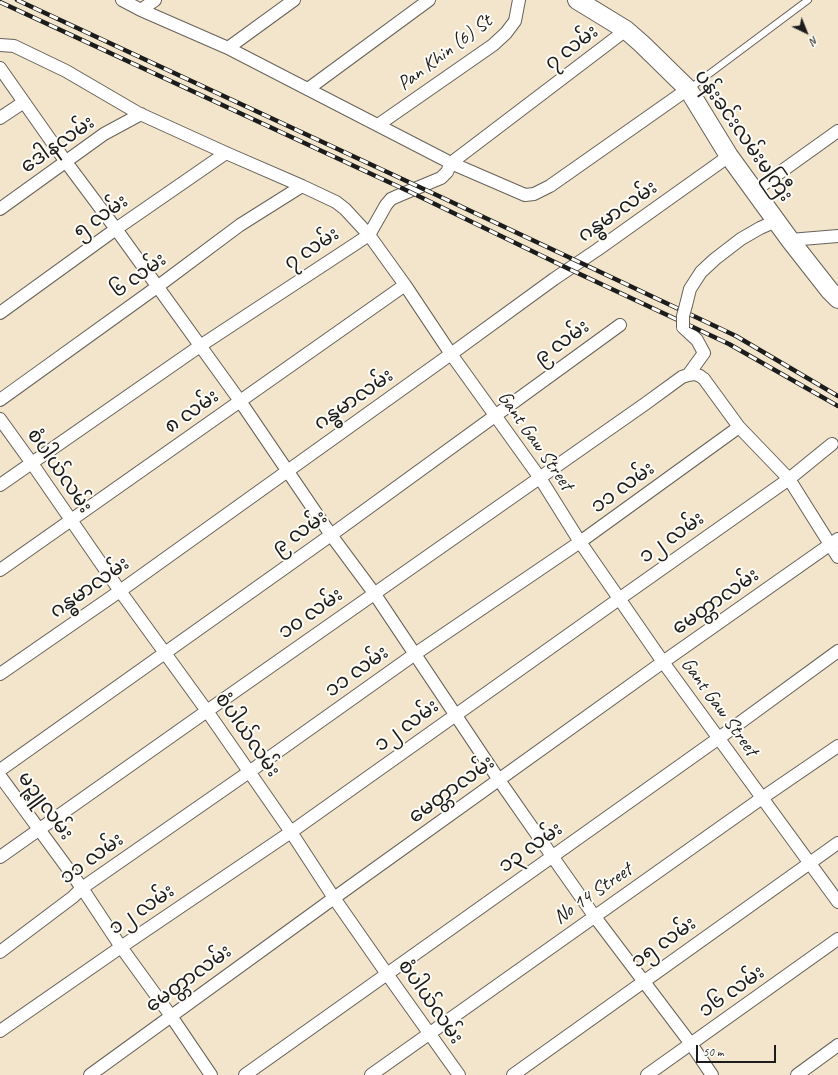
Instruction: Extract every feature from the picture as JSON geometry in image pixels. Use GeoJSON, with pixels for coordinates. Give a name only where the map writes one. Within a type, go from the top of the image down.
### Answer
{"type":"FeatureCollection","features":[{"type":"Feature","properties":{"kind":"main road","name":"ပန်းခင်းလမ်းမကြီး"},"geometry":{"type":"LineString","coordinates":[[577,0],[626,30],[688,90],[729,156],[754,191],[790,240],[838,299]]}},
{"type":"Feature","properties":{"kind":"street"},"geometry":{"type":"LineString","coordinates":[[122,0],[141,10],[228,48],[308,88],[450,163],[526,195],[534,194],[550,186],[688,90]]}},
{"type":"Feature","properties":{"kind":"street"},"geometry":{"type":"LineString","coordinates":[[141,10],[155,0]]}},
{"type":"Feature","properties":{"kind":"street"},"geometry":{"type":"LineString","coordinates":[[228,48],[294,0]]}},
{"type":"Feature","properties":{"kind":"street"},"geometry":{"type":"LineString","coordinates":[[308,88],[429,0]]}},
{"type":"Feature","properties":{"kind":"street","name":"Pan Khin (6) St"},"geometry":{"type":"LineString","coordinates":[[378,125],[493,45],[506,33],[514,21],[519,0]]}},
{"type":"Feature","properties":{"kind":"street","name":"၇ လမ်း"},"geometry":{"type":"LineString","coordinates":[[0,484],[200,346],[369,235],[391,199],[441,178],[447,172],[450,163],[626,30]]}},
{"type":"Feature","properties":{"kind":"street","name":"Gant Gaw Street"},"geometry":{"type":"LineString","coordinates":[[0,45],[14,46],[66,71],[141,114],[302,186],[336,202],[345,209],[369,235],[405,285],[451,354],[540,478],[580,542],[663,662],[838,902]]}},
{"type":"Feature","properties":{"kind":"street"},"geometry":{"type":"LineString","coordinates":[[0,68],[66,162],[240,401],[330,535],[374,594],[552,856],[691,1044],[712,1075]]}},
{"type":"Feature","properties":{"kind":"street"},"geometry":{"type":"LineString","coordinates":[[0,118],[24,102]]}},
{"type":"Feature","properties":{"kind":"street","name":"ဒေါနလမ်း"},"geometry":{"type":"LineString","coordinates":[[0,209],[104,134],[141,114]]}},
{"type":"Feature","properties":{"kind":"street"},"geometry":{"type":"LineString","coordinates":[[754,191],[838,131]]}},
{"type":"Feature","properties":{"kind":"street","name":"၅ လမ်း"},"geometry":{"type":"LineString","coordinates":[[0,313],[116,229],[226,153]]}},
{"type":"Feature","properties":{"kind":"street","name":"ဂန္ဓမာလမ်း"},"geometry":{"type":"LineString","coordinates":[[0,674],[729,156]]}},
{"type":"Feature","properties":{"kind":"street","name":"၆ လမ်း"},"geometry":{"type":"LineString","coordinates":[[0,400],[240,225],[302,186]]}},
{"type":"Feature","properties":{"kind":"street"},"geometry":{"type":"LineString","coordinates":[[688,375],[704,353],[697,340],[683,327],[683,316],[690,289],[702,272],[715,259],[760,228],[776,221]]}},
{"type":"Feature","properties":{"kind":"street"},"geometry":{"type":"LineString","coordinates":[[790,240],[838,236]]}},
{"type":"Feature","properties":{"kind":"street","name":"၈ လမ်း"},"geometry":{"type":"LineString","coordinates":[[0,570],[405,285]]}},
{"type":"Feature","properties":{"kind":"street","name":"၉ လမ်း"},"geometry":{"type":"LineString","coordinates":[[0,770],[330,535],[620,325]]}},
{"type":"Feature","properties":{"kind":"street"},"geometry":{"type":"LineString","coordinates":[[688,375],[695,374],[704,379],[739,427],[789,479],[834,542],[838,557]]}},
{"type":"Feature","properties":{"kind":"street","name":"၁၀ လမ်း"},"geometry":{"type":"LineString","coordinates":[[0,857],[682,377],[688,375]]}},
{"type":"Feature","properties":{"kind":"street","name":"စံပါယ်လမ်း"},"geometry":{"type":"LineString","coordinates":[[0,420],[32,462],[70,520],[207,711],[291,832],[334,898],[459,1075]]}},
{"type":"Feature","properties":{"kind":"street","name":"၁၁ လမ်း"},"geometry":{"type":"LineString","coordinates":[[0,952],[73,897],[82,888],[415,654],[580,542],[739,427]]}},
{"type":"Feature","properties":{"kind":"street","name":"၁၂ လမ်း"},"geometry":{"type":"LineString","coordinates":[[0,1031],[291,832],[789,479],[832,444]]}},
{"type":"Feature","properties":{"kind":"street","name":"မေတ္တာလမ်း"},"geometry":{"type":"LineString","coordinates":[[90,1075],[663,662],[834,542]]}},
{"type":"Feature","properties":{"kind":"street","name":"၁၃ လမ်း"},"geometry":{"type":"LineString","coordinates":[[245,1075],[838,652]]}},
{"type":"Feature","properties":{"kind":"street","name":"No 14 Street"},"geometry":{"type":"LineString","coordinates":[[371,1075],[762,798],[838,746]]}},
{"type":"Feature","properties":{"kind":"street","name":"မဉ္ဇူလမ်း"},"geometry":{"type":"LineString","coordinates":[[0,776],[82,888],[121,947],[171,1016],[211,1075]]}},
{"type":"Feature","properties":{"kind":"street","name":"၁၅ လမ်း"},"geometry":{"type":"LineString","coordinates":[[513,1075],[838,843]]}},
{"type":"Feature","properties":{"kind":"street","name":"၁၆ လမ်း"},"geometry":{"type":"LineString","coordinates":[[647,1075],[838,939]]}},
{"type":"Feature","properties":{"kind":"street"},"geometry":{"type":"LineString","coordinates":[[797,1075],[838,1045]]}},
{"type":"Feature","properties":{"kind":"lane"},"geometry":{"type":"LineString","coordinates":[[688,90],[808,0]]}},
{"type":"Feature","properties":{"kind":"railway"},"geometry":{"type":"LineString","coordinates":[[17,0],[736,336],[838,396]]}},
{"type":"Feature","properties":{"kind":"railway"},"geometry":{"type":"LineString","coordinates":[[0,2],[408,191],[729,344],[838,406]]}}]}
